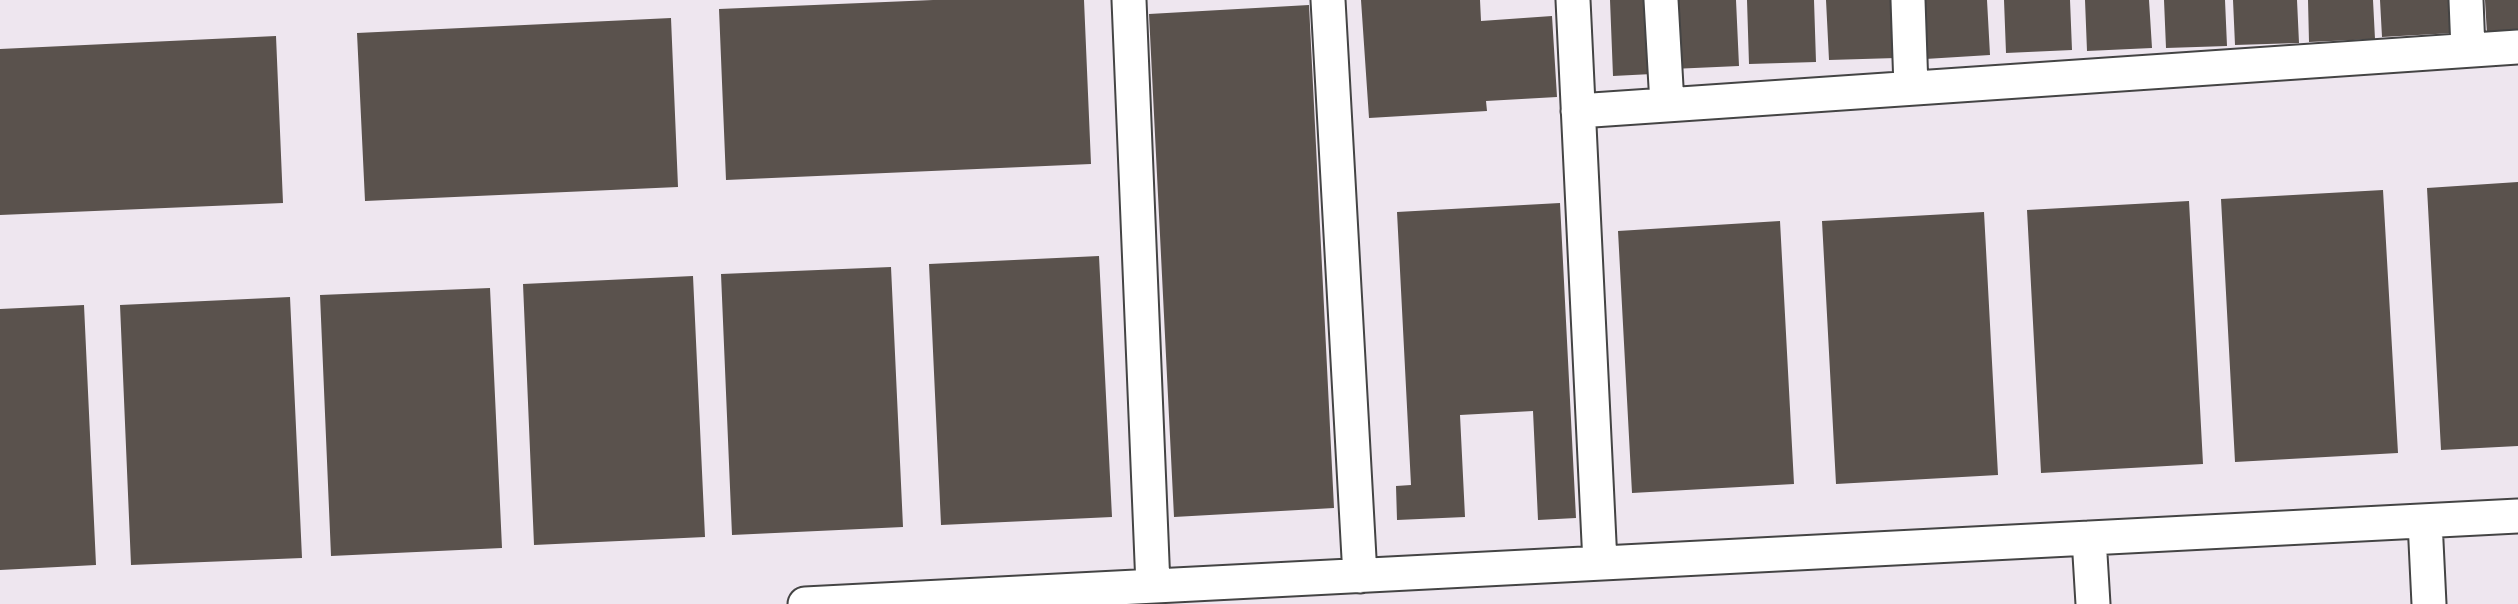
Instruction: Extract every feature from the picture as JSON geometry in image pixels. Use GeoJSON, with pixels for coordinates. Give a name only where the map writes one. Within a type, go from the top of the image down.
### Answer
{"type":"FeatureCollection","features":[{"type":"Feature","properties":{"kind":"lane"},"geometry":{"type":"LineString","coordinates":[[1129,0],[1153,586]]}},
{"type":"Feature","properties":{"kind":"lane"},"geometry":{"type":"LineString","coordinates":[[1328,0],[1360,576]]}},
{"type":"Feature","properties":{"kind":"lane"},"geometry":{"type":"LineString","coordinates":[[1573,0],[1600,563]]}},
{"type":"Feature","properties":{"kind":"lane"},"geometry":{"type":"LineString","coordinates":[[1661,0],[1667,104]]}},
{"type":"Feature","properties":{"kind":"lane"},"geometry":{"type":"LineString","coordinates":[[1908,0],[1911,88]]}},
{"type":"Feature","properties":{"kind":"lane"},"geometry":{"type":"LineString","coordinates":[[2466,0],[2468,50]]}},
{"type":"Feature","properties":{"kind":"lane"},"geometry":{"type":"LineString","coordinates":[[1578,111],[2518,47]]}},
{"type":"Feature","properties":{"kind":"lane"},"geometry":{"type":"LineString","coordinates":[[805,604],[2518,516]]}},
{"type":"Feature","properties":{"kind":"lane"},"geometry":{"type":"LineString","coordinates":[[2425,521],[2429,604]]}},
{"type":"Feature","properties":{"kind":"lane"},"geometry":{"type":"LineString","coordinates":[[2090,538],[2093,604]]}},
{"type":"Feature","properties":{"kind":"shaded area"},"geometry":{"type":"Polygon","coordinates":[[[0,0],[2518,0],[2518,604],[0,604],[0,0]]]}},
{"type":"Feature","properties":{"kind":"building"},"geometry":{"type":"Polygon","coordinates":[[[933,0],[1084,0],[1091,164],[726,180],[719,9],[933,0]]]}},
{"type":"Feature","properties":{"kind":"building"},"geometry":{"type":"Polygon","coordinates":[[[1361,0],[1480,0],[1481,21],[1552,16],[1557,97],[1486,101],[1487,111],[1369,118],[1361,0]]]}},
{"type":"Feature","properties":{"kind":"building"},"geometry":{"type":"Polygon","coordinates":[[[1610,0],[1649,0],[1652,74],[1613,76],[1610,0]]]}},
{"type":"Feature","properties":{"kind":"building"},"geometry":{"type":"Polygon","coordinates":[[[1669,0],[1736,0],[1739,66],[1672,69],[1669,0]]]}},
{"type":"Feature","properties":{"kind":"building"},"geometry":{"type":"Polygon","coordinates":[[[1747,0],[1814,0],[1816,62],[1749,64],[1747,0]]]}},
{"type":"Feature","properties":{"kind":"building"},"geometry":{"type":"Polygon","coordinates":[[[1826,0],[1893,0],[1896,58],[1829,60],[1826,0]]]}},
{"type":"Feature","properties":{"kind":"building"},"geometry":{"type":"Polygon","coordinates":[[[1922,0],[1987,0],[1990,55],[1925,59],[1922,0]]]}},
{"type":"Feature","properties":{"kind":"building"},"geometry":{"type":"Polygon","coordinates":[[[2004,0],[2070,0],[2072,50],[2006,53],[2004,0]]]}},
{"type":"Feature","properties":{"kind":"building"},"geometry":{"type":"Polygon","coordinates":[[[2085,0],[2149,0],[2152,48],[2087,51],[2085,0]]]}},
{"type":"Feature","properties":{"kind":"building"},"geometry":{"type":"Polygon","coordinates":[[[2164,0],[2225,0],[2227,46],[2166,48],[2164,0]]]}},
{"type":"Feature","properties":{"kind":"building"},"geometry":{"type":"Polygon","coordinates":[[[2233,0],[2297,0],[2299,43],[2235,45],[2233,0]]]}},
{"type":"Feature","properties":{"kind":"building"},"geometry":{"type":"Polygon","coordinates":[[[2308,0],[2373,0],[2375,39],[2309,42],[2308,0]]]}},
{"type":"Feature","properties":{"kind":"building"},"geometry":{"type":"Polygon","coordinates":[[[2380,0],[2451,0],[2453,33],[2382,37],[2380,0]]]}},
{"type":"Feature","properties":{"kind":"building"},"geometry":{"type":"Polygon","coordinates":[[[2485,0],[2518,0],[2518,33],[2487,34],[2485,0]]]}},
{"type":"Feature","properties":{"kind":"building"},"geometry":{"type":"Polygon","coordinates":[[[1309,5],[1334,508],[1174,517],[1149,14],[1309,5]]]}},
{"type":"Feature","properties":{"kind":"building"},"geometry":{"type":"Polygon","coordinates":[[[671,18],[678,187],[365,201],[357,33],[671,18]]]}},
{"type":"Feature","properties":{"kind":"building"},"geometry":{"type":"Polygon","coordinates":[[[276,36],[283,203],[0,215],[0,49],[276,36]]]}},
{"type":"Feature","properties":{"kind":"building"},"geometry":{"type":"Polygon","coordinates":[[[2518,182],[2518,446],[2441,450],[2427,188],[2518,182]]]}},
{"type":"Feature","properties":{"kind":"building"},"geometry":{"type":"Polygon","coordinates":[[[2383,190],[2398,453],[2235,462],[2221,199],[2383,190]]]}},
{"type":"Feature","properties":{"kind":"building"},"geometry":{"type":"Polygon","coordinates":[[[2189,201],[2203,464],[2041,473],[2027,210],[2189,201]]]}},
{"type":"Feature","properties":{"kind":"building"},"geometry":{"type":"Polygon","coordinates":[[[1560,203],[1576,518],[1538,520],[1533,411],[1460,415],[1465,517],[1397,520],[1396,486],[1411,485],[1397,212],[1560,203]]]}},
{"type":"Feature","properties":{"kind":"building"},"geometry":{"type":"Polygon","coordinates":[[[1984,212],[1998,475],[1836,484],[1822,221],[1984,212]]]}},
{"type":"Feature","properties":{"kind":"building"},"geometry":{"type":"Polygon","coordinates":[[[1780,221],[1794,484],[1632,493],[1618,231],[1780,221]]]}},
{"type":"Feature","properties":{"kind":"building"},"geometry":{"type":"Polygon","coordinates":[[[1099,256],[1112,517],[941,525],[929,264],[1099,256]]]}},
{"type":"Feature","properties":{"kind":"building"},"geometry":{"type":"Polygon","coordinates":[[[891,267],[903,527],[732,535],[721,274],[891,267]]]}},
{"type":"Feature","properties":{"kind":"building"},"geometry":{"type":"Polygon","coordinates":[[[693,276],[705,537],[534,545],[523,284],[693,276]]]}},
{"type":"Feature","properties":{"kind":"building"},"geometry":{"type":"Polygon","coordinates":[[[490,288],[502,548],[331,556],[320,295],[490,288]]]}},
{"type":"Feature","properties":{"kind":"building"},"geometry":{"type":"Polygon","coordinates":[[[290,297],[302,558],[131,565],[120,305],[290,297]]]}},
{"type":"Feature","properties":{"kind":"building"},"geometry":{"type":"Polygon","coordinates":[[[84,305],[96,565],[0,570],[0,309],[84,305]]]}}]}
